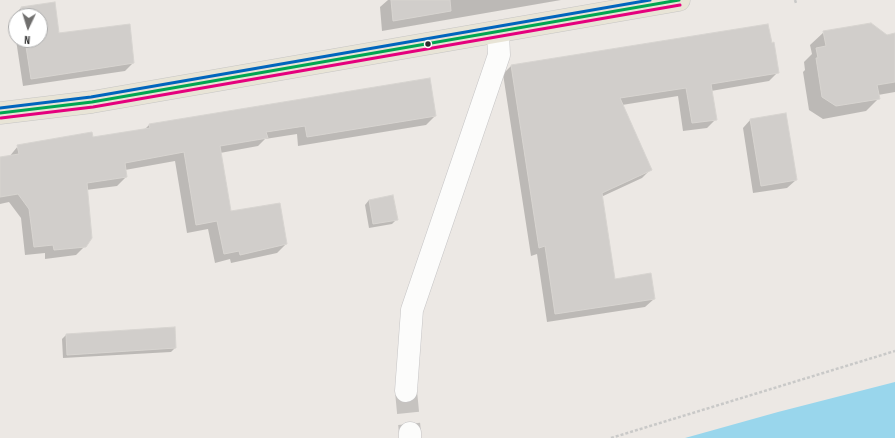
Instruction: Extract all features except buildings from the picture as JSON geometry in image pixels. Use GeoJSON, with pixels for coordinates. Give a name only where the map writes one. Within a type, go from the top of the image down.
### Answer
{"type":"FeatureCollection","features":[{"type":"Feature","properties":{"kind":"main road"},"geometry":{"type":"LineString","coordinates":[[0,113],[92,102],[498,33],[679,0]]}},
{"type":"Feature","properties":{"kind":"street"},"geometry":{"type":"LineString","coordinates":[[406,391],[412,310],[499,55],[498,33]]}},
{"type":"Feature","properties":{"kind":"path"},"geometry":{"type":"LineString","coordinates":[[610,438],[895,351]]}},
{"type":"Feature","properties":{"kind":"water"},"geometry":{"type":"Polygon","coordinates":[[[895,382],[895,438],[685,438],[778,412],[895,382]]]}},
{"type":"Feature","properties":{"kind":"tunnel"},"geometry":{"type":"LineString","coordinates":[[406,391],[410,433]]}},
{"type":"Feature","properties":{"kind":"transit line"},"geometry":{"type":"LineString","coordinates":[[0,108],[91,97],[650,0]]}},
{"type":"Feature","properties":{"kind":"transit line"},"geometry":{"type":"LineString","coordinates":[[0,113],[92,102],[679,0]]}},
{"type":"Feature","properties":{"kind":"transit line"},"geometry":{"type":"LineString","coordinates":[[1,118],[93,107],[680,5]]}}]}
